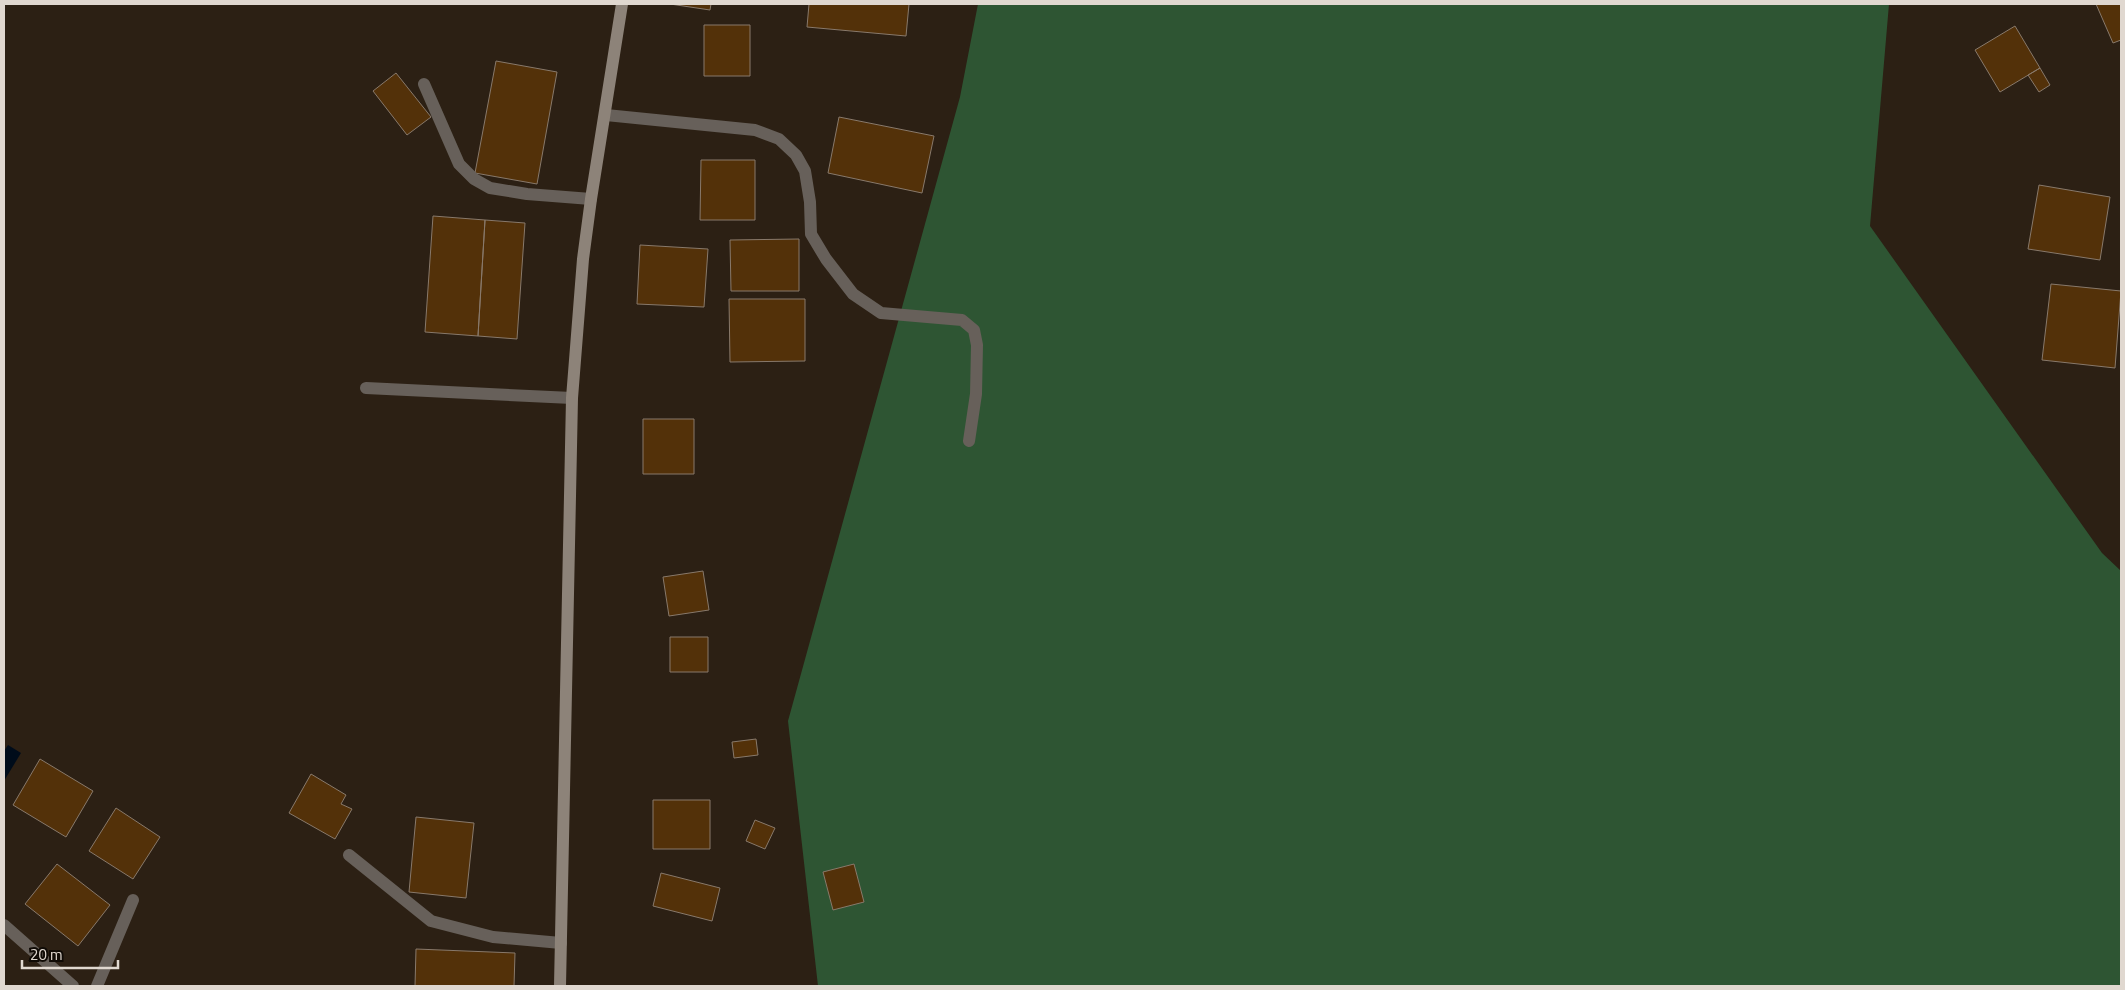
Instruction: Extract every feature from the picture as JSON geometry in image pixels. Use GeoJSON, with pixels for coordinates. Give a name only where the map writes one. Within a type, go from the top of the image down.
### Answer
{"type":"FeatureCollection","features":[{"type":"Feature","properties":{"kind":"main road"},"geometry":{"type":"LineString","coordinates":[[560,986],[572,398],[591,199],[606,115],[622,4]]}},
{"type":"Feature","properties":{"kind":"street"},"geometry":{"type":"LineString","coordinates":[[424,84],[459,164],[474,179],[490,188],[527,194],[591,199]]}},
{"type":"Feature","properties":{"kind":"street"},"geometry":{"type":"LineString","coordinates":[[606,115],[755,130],[779,139],[785,144],[796,155],[805,172],[810,202],[811,234],[826,259],[853,294],[881,313],[962,320],[974,330],[977,345],[976,394],[969,441]]}},
{"type":"Feature","properties":{"kind":"street"},"geometry":{"type":"LineString","coordinates":[[366,388],[572,398]]}},
{"type":"Feature","properties":{"kind":"street"},"geometry":{"type":"LineString","coordinates":[[350,856],[431,921],[493,937],[561,943]]}},
{"type":"Feature","properties":{"kind":"street"},"geometry":{"type":"LineString","coordinates":[[97,986],[133,900]]}},
{"type":"Feature","properties":{"kind":"street"},"geometry":{"type":"LineString","coordinates":[[4,925],[72,986]]}},
{"type":"Feature","properties":{"kind":"green space"},"geometry":{"type":"Polygon","coordinates":[[[978,4],[1889,4],[1870,226],[2102,553],[2121,571],[2121,986],[818,986],[788,721],[960,97],[978,4]]]}},
{"type":"Feature","properties":{"kind":"water"},"geometry":{"type":"Polygon","coordinates":[[[8,745],[21,753],[4,781],[4,751],[8,745]]]}},
{"type":"Feature","properties":{"kind":"building"},"geometry":{"type":"Polygon","coordinates":[[[670,4],[711,4],[710,10],[670,4]]]}},
{"type":"Feature","properties":{"kind":"building"},"geometry":{"type":"Polygon","coordinates":[[[809,4],[909,4],[906,36],[807,27],[809,4]]]}},
{"type":"Feature","properties":{"kind":"building"},"geometry":{"type":"Polygon","coordinates":[[[2096,4],[2121,4],[2121,40],[2113,43],[2096,4]]]}},
{"type":"Feature","properties":{"kind":"building"},"geometry":{"type":"Polygon","coordinates":[[[704,25],[750,25],[750,76],[704,76],[704,25]]]}},
{"type":"Feature","properties":{"kind":"building"},"geometry":{"type":"Polygon","coordinates":[[[2015,26],[2040,68],[2000,92],[1975,50],[2015,26]]]}},
{"type":"Feature","properties":{"kind":"building"},"geometry":{"type":"Polygon","coordinates":[[[496,61],[557,72],[537,184],[475,173],[496,61]]]}},
{"type":"Feature","properties":{"kind":"building"},"geometry":{"type":"Polygon","coordinates":[[[2040,68],[2050,85],[2039,92],[2028,75],[2040,68]]]}},
{"type":"Feature","properties":{"kind":"building"},"geometry":{"type":"Polygon","coordinates":[[[396,73],[431,117],[407,135],[373,91],[396,73]]]}},
{"type":"Feature","properties":{"kind":"building"},"geometry":{"type":"Polygon","coordinates":[[[839,117],[934,136],[922,193],[828,173],[839,117]]]}},
{"type":"Feature","properties":{"kind":"building"},"geometry":{"type":"Polygon","coordinates":[[[701,160],[755,160],[755,220],[700,220],[701,160]]]}},
{"type":"Feature","properties":{"kind":"building"},"geometry":{"type":"Polygon","coordinates":[[[2039,185],[2110,197],[2100,260],[2028,249],[2039,185]]]}},
{"type":"Feature","properties":{"kind":"building"},"geometry":{"type":"Polygon","coordinates":[[[433,216],[485,220],[478,336],[425,332],[433,216]]]}},
{"type":"Feature","properties":{"kind":"building"},"geometry":{"type":"Polygon","coordinates":[[[485,220],[525,223],[517,339],[478,336],[485,220]]]}},
{"type":"Feature","properties":{"kind":"building"},"geometry":{"type":"Polygon","coordinates":[[[799,239],[799,291],[731,291],[730,240],[799,239]]]}},
{"type":"Feature","properties":{"kind":"building"},"geometry":{"type":"Polygon","coordinates":[[[640,245],[708,249],[704,307],[637,304],[640,245]]]}},
{"type":"Feature","properties":{"kind":"building"},"geometry":{"type":"Polygon","coordinates":[[[2051,284],[2121,291],[2115,368],[2042,360],[2051,284]]]}},
{"type":"Feature","properties":{"kind":"building"},"geometry":{"type":"Polygon","coordinates":[[[729,299],[805,299],[805,361],[730,362],[729,299]]]}},
{"type":"Feature","properties":{"kind":"building"},"geometry":{"type":"Polygon","coordinates":[[[643,419],[694,419],[694,474],[643,474],[643,419]]]}},
{"type":"Feature","properties":{"kind":"building"},"geometry":{"type":"Polygon","coordinates":[[[703,571],[709,610],[669,616],[663,577],[703,571]]]}},
{"type":"Feature","properties":{"kind":"building"},"geometry":{"type":"Polygon","coordinates":[[[670,637],[708,637],[708,672],[670,672],[670,637]]]}},
{"type":"Feature","properties":{"kind":"building"},"geometry":{"type":"Polygon","coordinates":[[[756,739],[758,755],[734,758],[732,742],[756,739]]]}},
{"type":"Feature","properties":{"kind":"building"},"geometry":{"type":"Polygon","coordinates":[[[40,759],[93,791],[66,837],[13,805],[40,759]]]}},
{"type":"Feature","properties":{"kind":"building"},"geometry":{"type":"Polygon","coordinates":[[[311,774],[346,795],[341,804],[352,809],[335,839],[289,813],[311,774]]]}},
{"type":"Feature","properties":{"kind":"building"},"geometry":{"type":"Polygon","coordinates":[[[653,800],[710,800],[710,849],[653,849],[653,800]]]}},
{"type":"Feature","properties":{"kind":"building"},"geometry":{"type":"Polygon","coordinates":[[[116,808],[160,837],[133,879],[89,851],[116,808]]]}},
{"type":"Feature","properties":{"kind":"building"},"geometry":{"type":"Polygon","coordinates":[[[416,817],[474,823],[466,898],[409,892],[416,817]]]}},
{"type":"Feature","properties":{"kind":"building"},"geometry":{"type":"Polygon","coordinates":[[[755,820],[775,828],[765,849],[746,841],[755,820]]]}},
{"type":"Feature","properties":{"kind":"building"},"geometry":{"type":"Polygon","coordinates":[[[57,864],[110,905],[78,946],[25,904],[57,864]]]}},
{"type":"Feature","properties":{"kind":"building"},"geometry":{"type":"Polygon","coordinates":[[[854,864],[864,902],[833,910],[823,872],[854,864]]]}},
{"type":"Feature","properties":{"kind":"building"},"geometry":{"type":"Polygon","coordinates":[[[661,873],[720,888],[712,921],[653,906],[661,873]]]}},
{"type":"Feature","properties":{"kind":"building"},"geometry":{"type":"Polygon","coordinates":[[[416,949],[515,953],[514,986],[415,986],[416,949]]]}}]}
